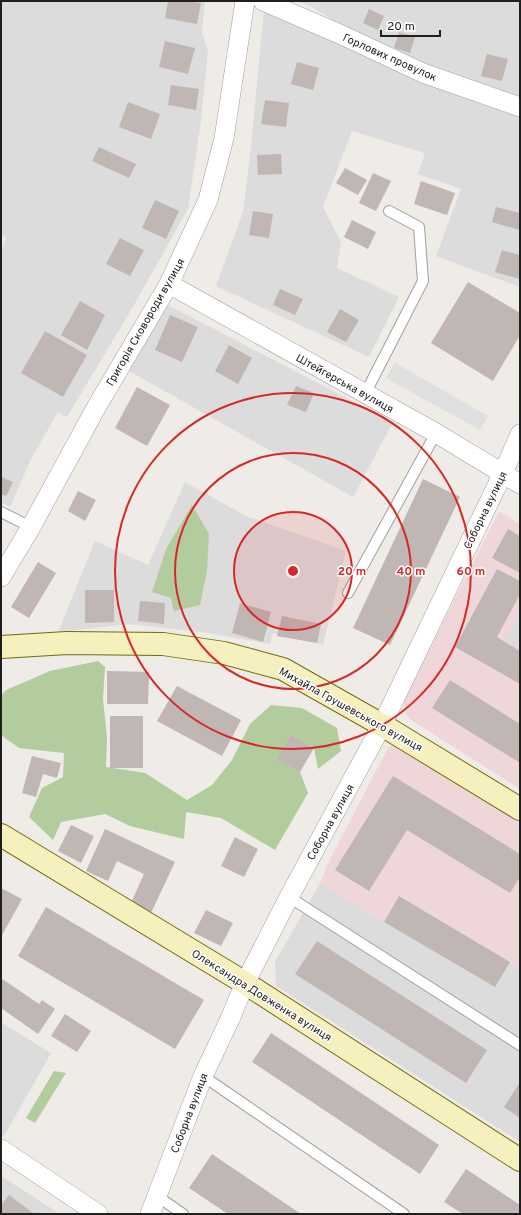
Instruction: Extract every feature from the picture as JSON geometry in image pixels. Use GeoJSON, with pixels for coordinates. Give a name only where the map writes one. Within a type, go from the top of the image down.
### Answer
{"type":"FeatureCollection","features":[{"type":"Feature","properties":{"kind":"street","name":"Григорія Сковороди вулиця"},"geometry":{"type":"LineString","coordinates":[[1,577],[97,406],[169,284],[191,241],[208,200],[224,138],[245,1]]}},
{"type":"Feature","properties":{"kind":"street","name":"Горлових провулок"},"geometry":{"type":"LineString","coordinates":[[263,1],[342,35],[423,73],[520,107]]}},
{"type":"Feature","properties":{"kind":"street","name":"Штейгерська вулиця"},"geometry":{"type":"LineString","coordinates":[[169,284],[436,434],[520,484]]}},
{"type":"Feature","properties":{"kind":"street","name":"Соборна вулиця"},"geometry":{"type":"LineString","coordinates":[[150,1214],[203,1076],[245,983],[289,897],[382,725],[503,473],[520,434]]}},
{"type":"Feature","properties":{"kind":"street","name":"Михайла Грушевського вулиця"},"geometry":{"type":"LineString","coordinates":[[1,647],[67,643],[163,644],[224,652],[282,669],[382,725],[520,808]]}},
{"type":"Feature","properties":{"kind":"street","name":"Олександра Довженка вулиця"},"geometry":{"type":"LineString","coordinates":[[1,835],[245,983],[520,1160]]}},
{"type":"Feature","properties":{"kind":"street"},"geometry":{"type":"LineString","coordinates":[[1,1148],[98,1214]]}},
{"type":"Feature","properties":{"kind":"lane"},"geometry":{"type":"LineString","coordinates":[[365,394],[424,281],[419,227],[388,211]]}},
{"type":"Feature","properties":{"kind":"lane"},"geometry":{"type":"LineString","coordinates":[[348,593],[436,434]]}},
{"type":"Feature","properties":{"kind":"lane"},"geometry":{"type":"LineString","coordinates":[[1,512],[30,527]]}},
{"type":"Feature","properties":{"kind":"lane"},"geometry":{"type":"LineString","coordinates":[[289,897],[520,1046]]}},
{"type":"Feature","properties":{"kind":"lane"},"geometry":{"type":"LineString","coordinates":[[203,1076],[404,1214]]}},
{"type":"Feature","properties":{"kind":"lane"},"geometry":{"type":"LineString","coordinates":[[157,1196],[183,1214]]}},
{"type":"Feature","properties":{"kind":"shaded area"},"geometry":{"type":"Polygon","coordinates":[[[1,1],[205,1],[202,32],[208,52],[201,120],[188,209],[134,305],[67,417],[58,412],[31,459],[10,507],[1,502],[1,252],[6,238],[1,234],[1,1]]]}},
{"type":"Feature","properties":{"kind":"shaded area"},"geometry":{"type":"Polygon","coordinates":[[[296,1],[520,1],[520,99],[440,70],[346,28],[309,5],[296,1]]]}},
{"type":"Feature","properties":{"kind":"shaded area"},"geometry":{"type":"Polygon","coordinates":[[[264,9],[520,114],[520,287],[436,256],[461,189],[418,174],[425,153],[352,131],[323,207],[341,242],[337,268],[399,297],[369,357],[216,286],[243,212],[264,9]]]}},
{"type":"Feature","properties":{"kind":"shaded area"},"geometry":{"type":"Polygon","coordinates":[[[166,304],[393,422],[353,497],[127,370],[166,304]]]}},
{"type":"Feature","properties":{"kind":"shaded area"},"geometry":{"type":"Polygon","coordinates":[[[395,363],[488,416],[480,430],[386,378],[395,363]]]}},
{"type":"Feature","properties":{"kind":"shaded area"},"geometry":{"type":"Polygon","coordinates":[[[185,482],[246,516],[346,551],[323,645],[273,633],[270,644],[208,633],[129,624],[58,632],[95,541],[148,565],[185,482]]]}},
{"type":"Feature","properties":{"kind":"shaded area"},"geometry":{"type":"Polygon","coordinates":[[[499,511],[520,524],[520,613],[503,641],[520,652],[520,789],[411,720],[407,716],[404,706],[404,700],[499,511]]]}},
{"type":"Feature","properties":{"kind":"shaded area"},"geometry":{"type":"Polygon","coordinates":[[[520,613],[520,652],[502,641],[520,613]]]}},
{"type":"Feature","properties":{"kind":"shaded area"},"geometry":{"type":"Polygon","coordinates":[[[393,744],[520,819],[520,968],[400,896],[384,922],[320,883],[330,859],[388,748],[393,744]]]}},
{"type":"Feature","properties":{"kind":"shaded area"},"geometry":{"type":"Polygon","coordinates":[[[320,883],[384,922],[399,896],[520,968],[520,1142],[276,986],[275,962],[320,883]]]}},
{"type":"Feature","properties":{"kind":"shaded area"},"geometry":{"type":"Polygon","coordinates":[[[1,1022],[51,1053],[4,1136],[1,1135],[1,1022]]]}},
{"type":"Feature","properties":{"kind":"shaded area"},"geometry":{"type":"Polygon","coordinates":[[[1,1176],[57,1212],[56,1214],[1,1214],[1,1176]]]}},
{"type":"Feature","properties":{"kind":"green space"},"geometry":{"type":"Polygon","coordinates":[[[192,505],[209,534],[207,571],[200,605],[174,611],[171,598],[152,592],[166,549],[192,505]]]}},
{"type":"Feature","properties":{"kind":"green space"},"geometry":{"type":"Polygon","coordinates":[[[98,661],[105,667],[103,699],[107,737],[106,767],[145,773],[187,800],[212,785],[232,760],[250,724],[271,705],[302,708],[337,728],[341,751],[318,769],[314,748],[291,735],[278,759],[300,772],[308,793],[275,850],[221,818],[186,812],[184,839],[130,826],[105,814],[61,822],[53,840],[29,817],[42,788],[63,777],[64,753],[19,748],[1,735],[1,696],[6,690],[50,671],[98,661]]]}},
{"type":"Feature","properties":{"kind":"green space"},"geometry":{"type":"Polygon","coordinates":[[[54,1071],[66,1073],[35,1123],[26,1118],[54,1071]]]}},
{"type":"Feature","properties":{"kind":"building"},"geometry":{"type":"Polygon","coordinates":[[[168,1],[201,3],[197,24],[165,18],[168,1]]]}},
{"type":"Feature","properties":{"kind":"building"},"geometry":{"type":"Polygon","coordinates":[[[369,9],[384,16],[378,30],[363,23],[369,9]]]}},
{"type":"Feature","properties":{"kind":"building"},"geometry":{"type":"Polygon","coordinates":[[[399,32],[415,37],[410,53],[394,48],[399,32]]]}},
{"type":"Feature","properties":{"kind":"building"},"geometry":{"type":"Polygon","coordinates":[[[165,41],[195,48],[188,74],[159,67],[165,41]]]}},
{"type":"Feature","properties":{"kind":"building"},"geometry":{"type":"Polygon","coordinates":[[[487,54],[508,59],[502,81],[481,76],[487,54]]]}},
{"type":"Feature","properties":{"kind":"building"},"geometry":{"type":"Polygon","coordinates":[[[297,62],[319,68],[313,90],[291,84],[297,62]]]}},
{"type":"Feature","properties":{"kind":"building"},"geometry":{"type":"Polygon","coordinates":[[[171,85],[199,89],[196,110],[168,105],[171,85]]]}},
{"type":"Feature","properties":{"kind":"building"},"geometry":{"type":"Polygon","coordinates":[[[265,100],[289,103],[286,127],[261,124],[265,100]]]}},
{"type":"Feature","properties":{"kind":"building"},"geometry":{"type":"Polygon","coordinates":[[[128,102],[160,114],[151,139],[119,127],[128,102]]]}},
{"type":"Feature","properties":{"kind":"building"},"geometry":{"type":"Polygon","coordinates":[[[99,147],[136,164],[129,178],[92,161],[99,147]]]}},
{"type":"Feature","properties":{"kind":"building"},"geometry":{"type":"Polygon","coordinates":[[[281,154],[282,174],[258,175],[257,155],[281,154]]]}},
{"type":"Feature","properties":{"kind":"building"},"geometry":{"type":"Polygon","coordinates":[[[345,168],[367,180],[358,195],[336,183],[345,168]]]}},
{"type":"Feature","properties":{"kind":"building"},"geometry":{"type":"Polygon","coordinates":[[[373,173],[391,181],[376,211],[359,203],[373,173]]]}},
{"type":"Feature","properties":{"kind":"building"},"geometry":{"type":"Polygon","coordinates":[[[421,181],[455,193],[447,215],[414,204],[421,181]]]}},
{"type":"Feature","properties":{"kind":"building"},"geometry":{"type":"Polygon","coordinates":[[[155,200],[179,211],[166,239],[142,228],[155,200]]]}},
{"type":"Feature","properties":{"kind":"building"},"geometry":{"type":"Polygon","coordinates":[[[496,207],[520,213],[520,230],[492,222],[496,207]]]}},
{"type":"Feature","properties":{"kind":"building"},"geometry":{"type":"Polygon","coordinates":[[[253,211],[273,214],[269,238],[249,235],[253,211]]]}},
{"type":"Feature","properties":{"kind":"building"},"geometry":{"type":"Polygon","coordinates":[[[352,220],[376,232],[368,249],[344,237],[352,220]]]}},
{"type":"Feature","properties":{"kind":"building"},"geometry":{"type":"Polygon","coordinates":[[[120,238],[144,250],[130,276],[106,264],[120,238]]]}},
{"type":"Feature","properties":{"kind":"building"},"geometry":{"type":"Polygon","coordinates":[[[502,250],[520,255],[520,279],[495,272],[502,250]]]}},
{"type":"Feature","properties":{"kind":"building"},"geometry":{"type":"Polygon","coordinates":[[[468,282],[520,313],[520,335],[493,381],[431,343],[468,282]]]}},
{"type":"Feature","properties":{"kind":"building"},"geometry":{"type":"Polygon","coordinates":[[[280,289],[303,299],[295,315],[273,305],[280,289]]]}},
{"type":"Feature","properties":{"kind":"building"},"geometry":{"type":"Polygon","coordinates":[[[80,301],[105,315],[87,350],[61,335],[80,301]]]}},
{"type":"Feature","properties":{"kind":"building"},"geometry":{"type":"Polygon","coordinates":[[[340,309],[359,320],[346,342],[327,332],[340,309]]]}},
{"type":"Feature","properties":{"kind":"building"},"geometry":{"type":"Polygon","coordinates":[[[170,315],[198,327],[182,362],[155,350],[170,315]]]}},
{"type":"Feature","properties":{"kind":"building"},"geometry":{"type":"Polygon","coordinates":[[[45,331],[87,355],[63,397],[21,373],[45,331]]]}},
{"type":"Feature","properties":{"kind":"building"},"geometry":{"type":"Polygon","coordinates":[[[229,345],[252,358],[238,384],[215,371],[229,345]]]}},
{"type":"Feature","properties":{"kind":"building"},"geometry":{"type":"Polygon","coordinates":[[[296,386],[314,393],[306,412],[287,405],[296,386]]]}},
{"type":"Feature","properties":{"kind":"building"},"geometry":{"type":"Polygon","coordinates":[[[137,387],[170,405],[147,446],[115,428],[137,387]]]}},
{"type":"Feature","properties":{"kind":"building"},"geometry":{"type":"Polygon","coordinates":[[[1,477],[13,482],[6,496],[1,494],[1,477]]]}},
{"type":"Feature","properties":{"kind":"building"},"geometry":{"type":"Polygon","coordinates":[[[423,479],[460,497],[390,645],[353,628],[423,479]]]}},
{"type":"Feature","properties":{"kind":"building"},"geometry":{"type":"Polygon","coordinates":[[[78,491],[96,500],[85,521],[68,511],[78,491]]]}},
{"type":"Feature","properties":{"kind":"building"},"geometry":{"type":"Polygon","coordinates":[[[508,529],[520,536],[520,573],[492,558],[508,529]]]}},
{"type":"Feature","properties":{"kind":"building"},"geometry":{"type":"Polygon","coordinates":[[[38,562],[56,573],[29,618],[11,607],[38,562]]]}},
{"type":"Feature","properties":{"kind":"building"},"geometry":{"type":"Polygon","coordinates":[[[497,569],[520,581],[520,594],[497,637],[520,651],[520,684],[455,647],[497,569]]]}},
{"type":"Feature","properties":{"kind":"building"},"geometry":{"type":"Polygon","coordinates":[[[85,590],[114,590],[114,622],[85,623],[85,590]]]}},
{"type":"Feature","properties":{"kind":"building"},"geometry":{"type":"Polygon","coordinates":[[[140,601],[165,603],[164,624],[138,621],[140,601]]]}},
{"type":"Feature","properties":{"kind":"building"},"geometry":{"type":"Polygon","coordinates":[[[240,603],[271,612],[263,642],[232,633],[240,603]]]}},
{"type":"Feature","properties":{"kind":"building"},"geometry":{"type":"Polygon","coordinates":[[[282,616],[321,624],[317,643],[277,636],[282,616]]]}},
{"type":"Feature","properties":{"kind":"building"},"geometry":{"type":"Polygon","coordinates":[[[107,671],[149,672],[148,704],[107,704],[107,671]]]}},
{"type":"Feature","properties":{"kind":"building"},"geometry":{"type":"Polygon","coordinates":[[[450,680],[520,724],[520,763],[432,708],[450,680]]]}},
{"type":"Feature","properties":{"kind":"building"},"geometry":{"type":"Polygon","coordinates":[[[177,686],[241,720],[222,756],[157,721],[177,686]]]}},
{"type":"Feature","properties":{"kind":"building"},"geometry":{"type":"Polygon","coordinates":[[[110,716],[143,716],[143,768],[110,768],[110,716]]]}},
{"type":"Feature","properties":{"kind":"building"},"geometry":{"type":"Polygon","coordinates":[[[291,735],[314,748],[300,772],[277,759],[291,735]]]}},
{"type":"Feature","properties":{"kind":"building"},"geometry":{"type":"Polygon","coordinates":[[[32,756],[61,763],[57,778],[43,774],[36,797],[22,793],[32,756]]]}},
{"type":"Feature","properties":{"kind":"building"},"geometry":{"type":"Polygon","coordinates":[[[393,776],[520,854],[520,877],[510,893],[407,830],[369,891],[335,870],[393,776]]]}},
{"type":"Feature","properties":{"kind":"building"},"geometry":{"type":"Polygon","coordinates":[[[71,825],[94,836],[81,863],[58,851],[71,825]]]}},
{"type":"Feature","properties":{"kind":"building"},"geometry":{"type":"Polygon","coordinates":[[[105,829],[175,862],[150,915],[130,905],[144,874],[117,861],[108,881],[86,871],[105,829]]]}},
{"type":"Feature","properties":{"kind":"building"},"geometry":{"type":"Polygon","coordinates":[[[235,837],[258,849],[244,877],[221,866],[235,837]]]}},
{"type":"Feature","properties":{"kind":"building"},"geometry":{"type":"Polygon","coordinates":[[[1,888],[22,899],[1,937],[1,888]]]}},
{"type":"Feature","properties":{"kind":"building"},"geometry":{"type":"Polygon","coordinates":[[[399,896],[510,962],[495,987],[384,922],[399,896]]]}},
{"type":"Feature","properties":{"kind":"building"},"geometry":{"type":"Polygon","coordinates":[[[46,907],[204,1000],[175,1049],[18,956],[46,907]]]}},
{"type":"Feature","properties":{"kind":"building"},"geometry":{"type":"Polygon","coordinates":[[[206,910],[233,923],[221,946],[194,933],[206,910]]]}},
{"type":"Feature","properties":{"kind":"building"},"geometry":{"type":"Polygon","coordinates":[[[317,941],[487,1050],[466,1083],[295,974],[317,941]]]}},
{"type":"Feature","properties":{"kind":"building"},"geometry":{"type":"Polygon","coordinates":[[[1,978],[39,1004],[42,1000],[55,1009],[38,1034],[1,1008],[1,978]]]}},
{"type":"Feature","properties":{"kind":"building"},"geometry":{"type":"Polygon","coordinates":[[[65,1014],[91,1031],[77,1052],[51,1036],[65,1014]]]}},
{"type":"Feature","properties":{"kind":"building"},"geometry":{"type":"Polygon","coordinates":[[[271,1033],[439,1145],[420,1174],[252,1062],[271,1033]]]}},
{"type":"Feature","properties":{"kind":"building"},"geometry":{"type":"Polygon","coordinates":[[[520,1082],[520,1118],[504,1107],[520,1082]]]}},
{"type":"Feature","properties":{"kind":"building"},"geometry":{"type":"Polygon","coordinates":[[[212,1154],[301,1214],[228,1214],[189,1188],[212,1154]]]}},
{"type":"Feature","properties":{"kind":"building"},"geometry":{"type":"Polygon","coordinates":[[[466,1169],[520,1205],[520,1214],[463,1214],[444,1202],[466,1169]]]}},
{"type":"Feature","properties":{"kind":"building"},"geometry":{"type":"Polygon","coordinates":[[[9,1195],[33,1213],[1,1214],[1,1205],[9,1195]]]}}]}
